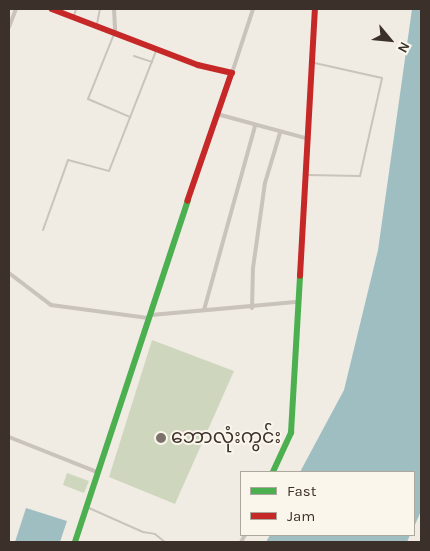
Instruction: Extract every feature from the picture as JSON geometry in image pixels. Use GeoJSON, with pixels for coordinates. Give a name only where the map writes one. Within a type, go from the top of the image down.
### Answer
{"type":"FeatureCollection","features":[{"type":"Feature","properties":{"kind":"street"},"geometry":{"type":"LineString","coordinates":[[9,27],[16,9]]}},
{"type":"Feature","properties":{"kind":"street"},"geometry":{"type":"LineString","coordinates":[[52,9],[60,10],[115,31],[198,65],[232,73]]}},
{"type":"Feature","properties":{"kind":"street"},"geometry":{"type":"LineString","coordinates":[[114,9],[115,31]]}},
{"type":"Feature","properties":{"kind":"street"},"geometry":{"type":"LineString","coordinates":[[75,542],[253,9]]}},
{"type":"Feature","properties":{"kind":"street"},"geometry":{"type":"LineString","coordinates":[[273,471],[291,433],[308,175],[315,9]]}},
{"type":"Feature","properties":{"kind":"street"},"geometry":{"type":"LineString","coordinates":[[217,114],[309,140]]}},
{"type":"Feature","properties":{"kind":"street"},"geometry":{"type":"LineString","coordinates":[[204,310],[255,126]]}},
{"type":"Feature","properties":{"kind":"street"},"geometry":{"type":"LineString","coordinates":[[252,308],[253,268],[264,193],[280,132]]}},
{"type":"Feature","properties":{"kind":"street"},"geometry":{"type":"LineString","coordinates":[[9,273],[51,305],[150,316],[204,310],[252,308],[300,302]]}},
{"type":"Feature","properties":{"kind":"street"},"geometry":{"type":"LineString","coordinates":[[9,437],[97,472]]}},
{"type":"Feature","properties":{"kind":"lane"},"geometry":{"type":"LineString","coordinates":[[74,16],[76,9]]}},
{"type":"Feature","properties":{"kind":"lane"},"geometry":{"type":"LineString","coordinates":[[97,25],[100,9]]}},
{"type":"Feature","properties":{"kind":"lane"},"geometry":{"type":"LineString","coordinates":[[115,31],[88,99],[130,117]]}},
{"type":"Feature","properties":{"kind":"lane"},"geometry":{"type":"LineString","coordinates":[[42,230],[68,160],[109,171],[157,48]]}},
{"type":"Feature","properties":{"kind":"lane"},"geometry":{"type":"LineString","coordinates":[[134,56],[152,62]]}},
{"type":"Feature","properties":{"kind":"lane"},"geometry":{"type":"LineString","coordinates":[[308,175],[360,176],[382,78],[312,62]]}},
{"type":"Feature","properties":{"kind":"lane"},"geometry":{"type":"LineString","coordinates":[[86,507],[143,532],[155,534],[165,542]]}},
{"type":"Feature","properties":{"kind":"green space"},"geometry":{"type":"Polygon","coordinates":[[[152,340],[234,371],[175,504],[109,477],[152,340]]]}},
{"type":"Feature","properties":{"kind":"green space"},"geometry":{"type":"Polygon","coordinates":[[[67,473],[89,481],[84,493],[63,485],[67,473]]]}},
{"type":"Feature","properties":{"kind":"water"},"geometry":{"type":"Polygon","coordinates":[[[412,9],[421,9],[421,511],[415,525],[415,471],[301,471],[344,390],[378,250],[412,9]]]}},
{"type":"Feature","properties":{"kind":"water"},"geometry":{"type":"Polygon","coordinates":[[[26,508],[67,521],[60,542],[15,542],[26,508]]]}},
{"type":"Feature","properties":{"kind":"water"},"geometry":{"type":"Polygon","coordinates":[[[269,536],[410,536],[407,542],[266,542],[269,536]]]}},
{"type":"Feature","properties":{"kind":"traffic: fast"},"geometry":{"type":"LineString","coordinates":[[75,542],[188,201]]}},
{"type":"Feature","properties":{"kind":"traffic: fast"},"geometry":{"type":"LineString","coordinates":[[273,471],[291,433],[300,276]]}},
{"type":"Feature","properties":{"kind":"traffic: jam"},"geometry":{"type":"LineString","coordinates":[[52,9],[198,65],[232,73],[188,201]]}},
{"type":"Feature","properties":{"kind":"traffic: jam"},"geometry":{"type":"LineString","coordinates":[[300,276],[315,9]]}},
{"type":"Feature","properties":{"kind":"place","name":"ဘောလုံးကွင်း"},"geometry":{"type":"Point","coordinates":[161,438]}}]}
